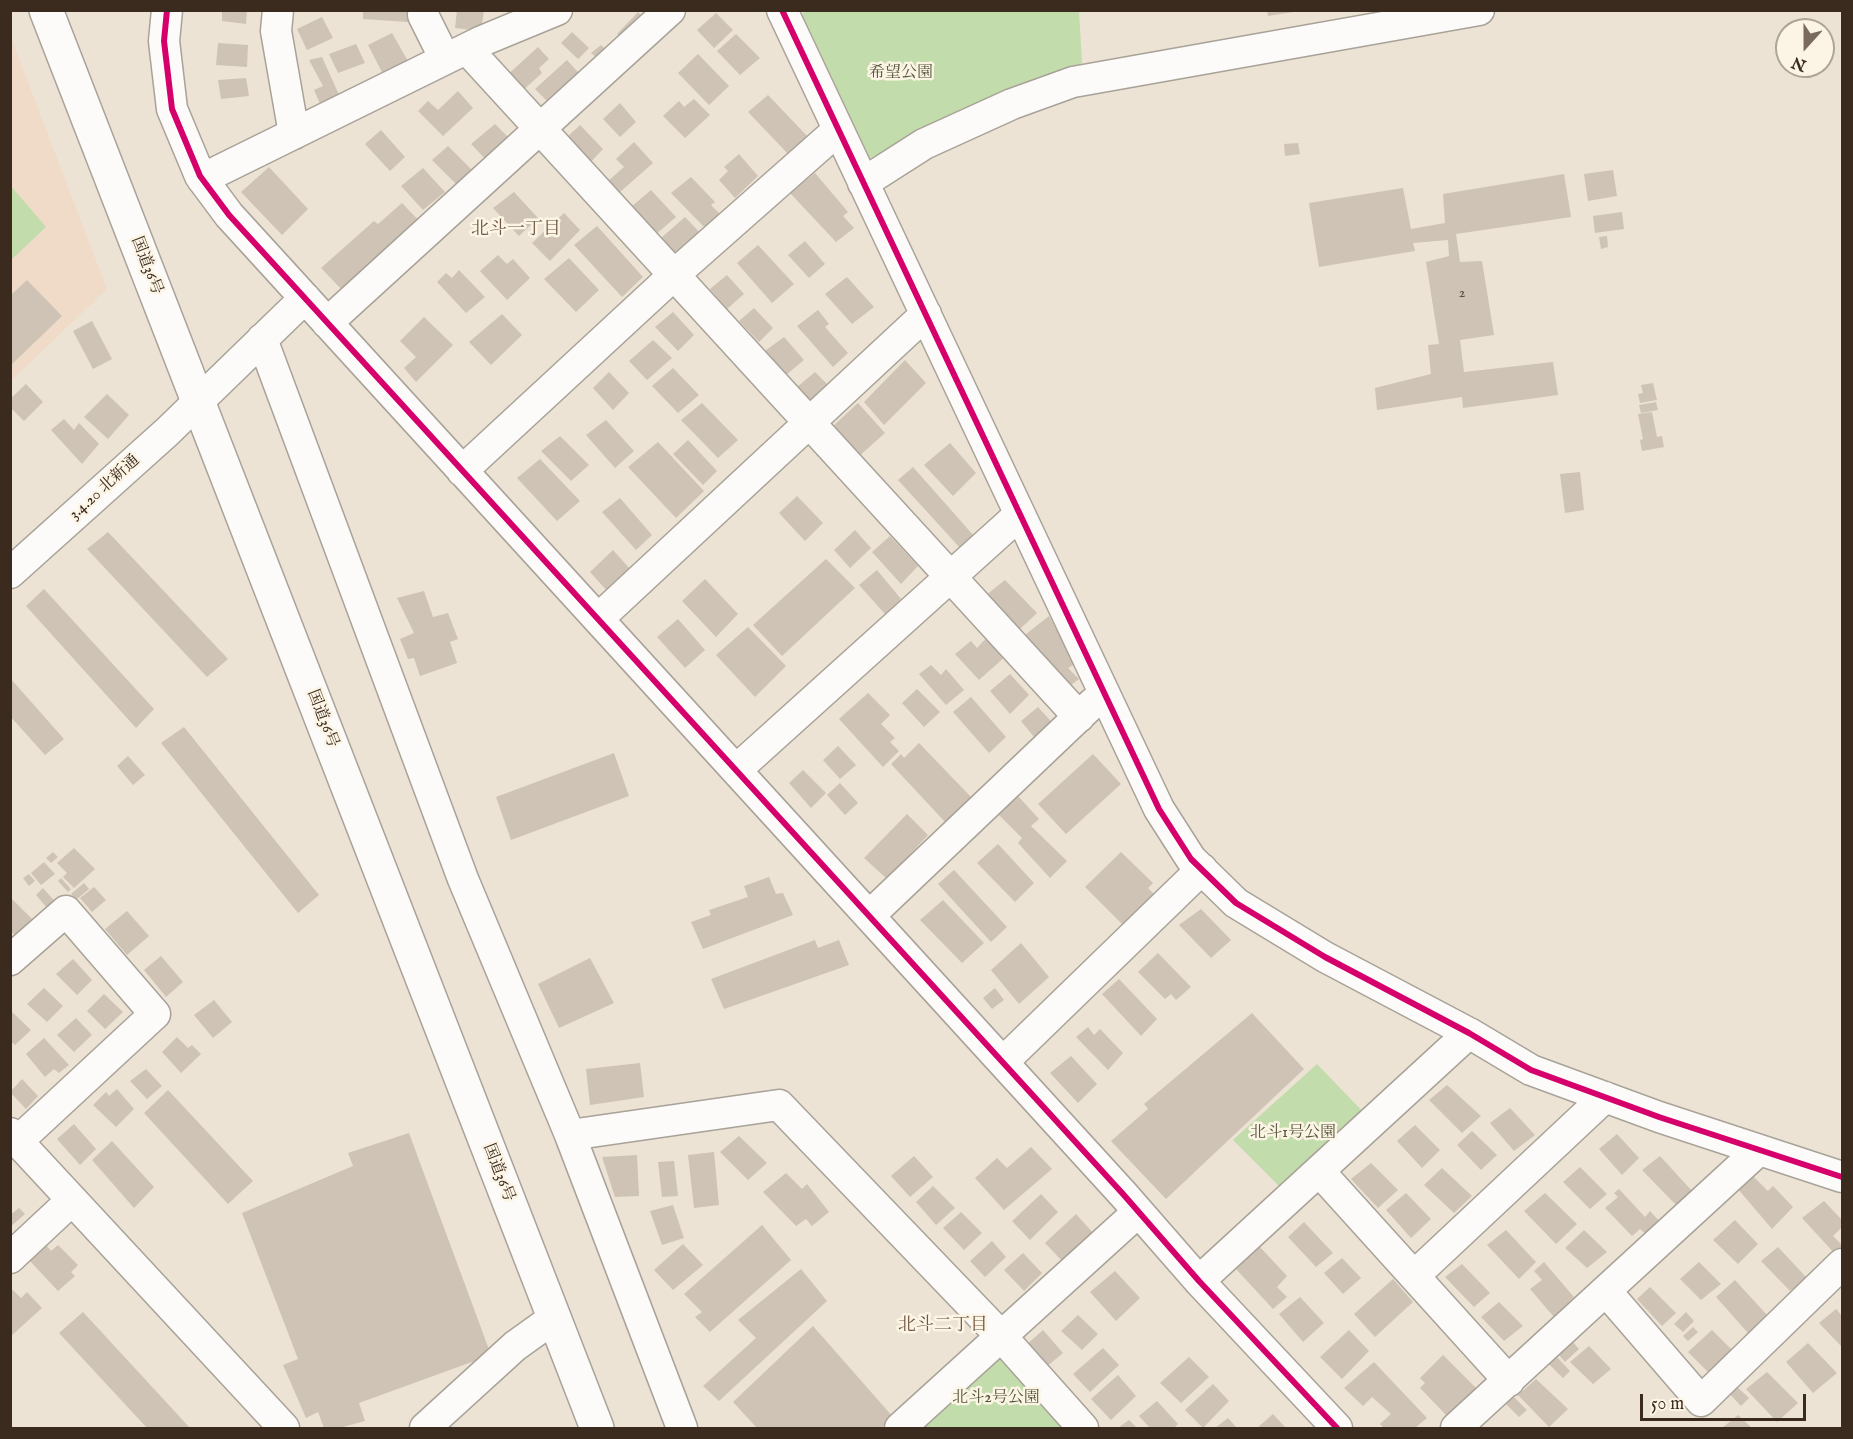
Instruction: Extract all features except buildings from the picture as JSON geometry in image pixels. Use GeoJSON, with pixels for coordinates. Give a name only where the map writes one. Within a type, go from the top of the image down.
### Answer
{"type":"FeatureCollection","features":[{"type":"Feature","properties":{"kind":"highway","name":"国道36号"},"geometry":{"type":"LineString","coordinates":[[46,10],[597,1428]]}},
{"type":"Feature","properties":{"kind":"street"},"geometry":{"type":"LineString","coordinates":[[167,10],[164,41],[172,109],[202,179],[229,215],[1003,1062],[1199,1281],[1337,1428]]}},
{"type":"Feature","properties":{"kind":"street"},"geometry":{"type":"LineString","coordinates":[[278,10],[276,31],[294,134]]}},
{"type":"Feature","properties":{"kind":"street"},"geometry":{"type":"LineString","coordinates":[[424,10],[423,15],[456,54],[542,128],[1079,717]]}},
{"type":"Feature","properties":{"kind":"street"},"geometry":{"type":"LineString","coordinates":[[202,179],[456,54],[557,10]]}},
{"type":"Feature","properties":{"kind":"street"},"geometry":{"type":"LineString","coordinates":[[327,323],[670,10]]}},
{"type":"Feature","properties":{"kind":"street"},"geometry":{"type":"LineString","coordinates":[[782,10],[1159,809],[1191,859],[1236,903],[1325,957],[1468,1033],[1531,1070],[1842,1177]]}},
{"type":"Feature","properties":{"kind":"street"},"geometry":{"type":"LineString","coordinates":[[863,183],[924,144],[1011,104],[1073,82],[1479,10]]}},
{"type":"Feature","properties":{"kind":"street"},"geometry":{"type":"LineString","coordinates":[[462,471],[675,274],[837,130]]}},
{"type":"Feature","properties":{"kind":"street","name":"3.4.20 北新通"},"geometry":{"type":"LineString","coordinates":[[10,573],[198,401],[305,298]]}},
{"type":"Feature","properties":{"kind":"street"},"geometry":{"type":"LineString","coordinates":[[598,619],[926,314]]}},
{"type":"Feature","properties":{"kind":"street"},"geometry":{"type":"LineString","coordinates":[[262,339],[463,879],[570,1135],[682,1428]]}},
{"type":"Feature","properties":{"kind":"street"},"geometry":{"type":"LineString","coordinates":[[736,770],[952,578],[1019,515]]}},
{"type":"Feature","properties":{"kind":"street"},"geometry":{"type":"LineString","coordinates":[[869,916],[1105,692]]}},
{"type":"Feature","properties":{"kind":"street"},"geometry":{"type":"LineString","coordinates":[[1003,1062],[1202,869]]}},
{"type":"Feature","properties":{"kind":"street"},"geometry":{"type":"LineString","coordinates":[[10,960],[66,911],[155,1014],[14,1137],[284,1428]]}},
{"type":"Feature","properties":{"kind":"street"},"geometry":{"type":"LineString","coordinates":[[1199,1281],[1468,1033]]}},
{"type":"Feature","properties":{"kind":"street"},"geometry":{"type":"LineString","coordinates":[[1414,1276],[1605,1097]]}},
{"type":"Feature","properties":{"kind":"street"},"geometry":{"type":"LineString","coordinates":[[570,1135],[779,1105],[1001,1336],[1083,1428]]}},
{"type":"Feature","properties":{"kind":"street"},"geometry":{"type":"LineString","coordinates":[[1456,1428],[1759,1150]]}},
{"type":"Feature","properties":{"kind":"street"},"geometry":{"type":"LineString","coordinates":[[1319,1171],[1509,1381]]}},
{"type":"Feature","properties":{"kind":"street"},"geometry":{"type":"LineString","coordinates":[[10,1258],[72,1200]]}},
{"type":"Feature","properties":{"kind":"street"},"geometry":{"type":"LineString","coordinates":[[900,1428],[1138,1212]]}},
{"type":"Feature","properties":{"kind":"street"},"geometry":{"type":"LineString","coordinates":[[1606,1291],[1701,1401],[1842,1264]]}},
{"type":"Feature","properties":{"kind":"street"},"geometry":{"type":"LineString","coordinates":[[425,1428],[515,1347],[554,1318]]}},
{"type":"Feature","properties":{"kind":"shaded area"},"geometry":{"type":"Polygon","coordinates":[[[10,35],[107,289],[11,381],[10,381],[10,35]]]}},
{"type":"Feature","properties":{"kind":"green space","name":"希望公園"},"geometry":{"type":"Polygon","coordinates":[[[806,10],[1079,11],[1082,63],[870,158],[802,14],[806,10]]]}},
{"type":"Feature","properties":{"kind":"green space"},"geometry":{"type":"Polygon","coordinates":[[[10,185],[46,227],[11,260],[10,260],[10,185]]]}},
{"type":"Feature","properties":{"kind":"green space","name":"北斗1号公園"},"geometry":{"type":"Polygon","coordinates":[[[1317,1064],[1366,1115],[1285,1192],[1233,1140],[1317,1064]]]}},
{"type":"Feature","properties":{"kind":"green space","name":"北斗2号公園"},"geometry":{"type":"Polygon","coordinates":[[[999,1355],[1063,1428],[916,1428],[999,1355]]]}},
{"type":"Feature","properties":{"kind":"cycle path"},"geometry":{"type":"LineString","coordinates":[[167,10],[164,41],[172,109],[200,176],[229,215],[1123,1194],[1199,1281],[1337,1428]]}},
{"type":"Feature","properties":{"kind":"cycle path"},"geometry":{"type":"LineString","coordinates":[[782,10],[1159,809],[1191,859],[1236,903],[1325,957],[1469,1033],[1531,1070],[1659,1117],[1842,1177]]}},
{"type":"Feature","properties":{"kind":"district","name":"北斗一丁目"},"geometry":{"type":"Point","coordinates":[516,230]}},
{"type":"Feature","properties":{"kind":"district","name":"北斗二丁目"},"geometry":{"type":"Point","coordinates":[943,1326]}}]}
